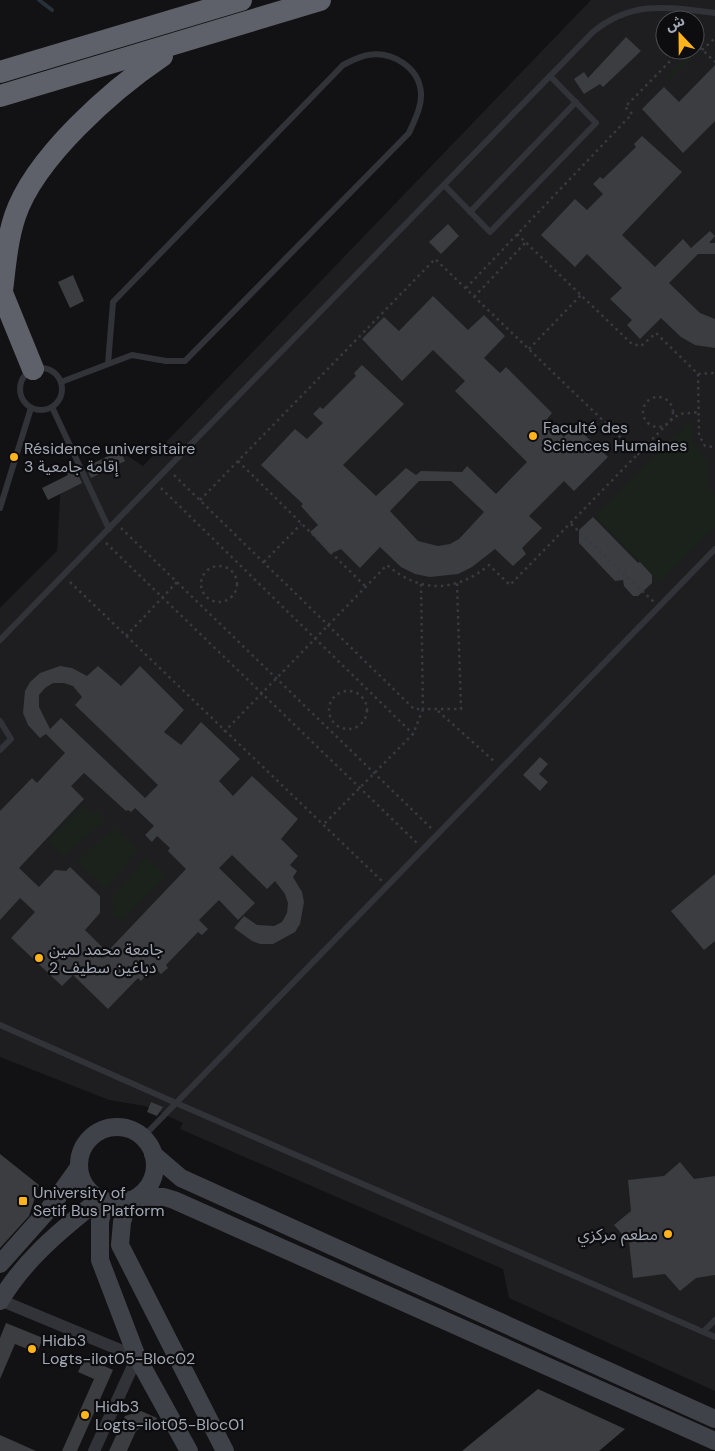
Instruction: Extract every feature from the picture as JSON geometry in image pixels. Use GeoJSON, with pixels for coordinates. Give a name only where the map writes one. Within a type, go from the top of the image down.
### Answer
{"type":"FeatureCollection","features":[{"type":"Feature","properties":{"kind":"highway"},"geometry":{"type":"LineString","coordinates":[[0,72],[241,0]]}},
{"type":"Feature","properties":{"kind":"highway"},"geometry":{"type":"LineString","coordinates":[[0,96],[320,0]]}},
{"type":"Feature","properties":{"kind":"highway"},"geometry":{"type":"LineString","coordinates":[[33,369],[1,289],[15,215],[43,168],[102,101],[132,76],[181,43]]}},
{"type":"Feature","properties":{"kind":"main road"},"geometry":{"type":"LineString","coordinates":[[715,1419],[181,1178],[153,1154],[143,1137],[132,1130],[120,1127],[106,1128],[95,1134],[86,1143],[80,1154],[79,1167],[82,1180],[101,1198],[116,1202],[134,1198],[164,1197],[174,1200],[715,1441]]}},
{"type":"Feature","properties":{"kind":"main road"},"geometry":{"type":"LineString","coordinates":[[153,1154],[153,1176],[134,1198],[122,1222],[120,1245],[224,1451]]}},
{"type":"Feature","properties":{"kind":"main road"},"geometry":{"type":"LineString","coordinates":[[0,1264],[49,1209],[79,1167]]}},
{"type":"Feature","properties":{"kind":"main road"},"geometry":{"type":"LineString","coordinates":[[0,1301],[13,1280],[36,1253],[101,1198]]}},
{"type":"Feature","properties":{"kind":"main road"},"geometry":{"type":"LineString","coordinates":[[101,1198],[100,1260],[136,1357],[188,1451]]}},
{"type":"Feature","properties":{"kind":"street"},"geometry":{"type":"LineString","coordinates":[[0,1301],[136,1357],[94,1451]]}},
{"type":"Feature","properties":{"kind":"lane"},"geometry":{"type":"LineString","coordinates":[[0,640],[599,27],[609,19],[628,11],[648,7],[715,13]]}},
{"type":"Feature","properties":{"kind":"lane"},"geometry":{"type":"LineString","coordinates":[[61,382],[132,355],[166,361],[185,361],[408,133],[418,115],[421,93],[417,78],[404,62],[386,55],[368,55],[343,64],[114,302],[108,364]]}},
{"type":"Feature","properties":{"kind":"lane"},"geometry":{"type":"LineString","coordinates":[[444,185],[490,232],[596,123],[550,76]]}},
{"type":"Feature","properties":{"kind":"lane"},"geometry":{"type":"LineString","coordinates":[[470,212],[576,102]]}},
{"type":"Feature","properties":{"kind":"lane"},"geometry":{"type":"LineString","coordinates":[[46,368],[53,371],[61,382],[61,396],[52,407],[42,410],[31,408],[25,404],[19,392],[22,378],[33,369],[46,368]]}},
{"type":"Feature","properties":{"kind":"lane"},"geometry":{"type":"LineString","coordinates":[[52,407],[109,529]]}},
{"type":"Feature","properties":{"kind":"lane"},"geometry":{"type":"LineString","coordinates":[[0,508],[31,408]]}},
{"type":"Feature","properties":{"kind":"lane"},"geometry":{"type":"LineString","coordinates":[[143,1137],[715,549]]}},
{"type":"Feature","properties":{"kind":"lane"},"geometry":{"type":"LineString","coordinates":[[0,721],[11,739],[0,750]]}},
{"type":"Feature","properties":{"kind":"lane"},"geometry":{"type":"LineString","coordinates":[[0,1024],[176,1104],[715,1337]]}},
{"type":"Feature","properties":{"kind":"lane"},"geometry":{"type":"LineString","coordinates":[[704,1331],[715,1320]]}},
{"type":"Feature","properties":{"kind":"path"},"geometry":{"type":"LineString","coordinates":[[705,47],[715,38]]}},
{"type":"Feature","properties":{"kind":"path"},"geometry":{"type":"LineString","coordinates":[[705,53],[715,62]]}},
{"type":"Feature","properties":{"kind":"path"},"geometry":{"type":"LineString","coordinates":[[466,288],[632,114],[625,108],[671,60]]}},
{"type":"Feature","properties":{"kind":"path"},"geometry":{"type":"LineString","coordinates":[[517,234],[632,344],[641,346],[656,334],[698,374],[699,435],[705,446],[715,447]]}},
{"type":"Feature","properties":{"kind":"path"},"geometry":{"type":"LineString","coordinates":[[474,296],[526,242]]}},
{"type":"Feature","properties":{"kind":"path"},"geometry":{"type":"LineString","coordinates":[[200,500],[435,259],[639,455]]}},
{"type":"Feature","properties":{"kind":"path"},"geometry":{"type":"LineString","coordinates":[[528,349],[581,295]]}},
{"type":"Feature","properties":{"kind":"path"},"geometry":{"type":"LineString","coordinates":[[698,374],[715,373]]}},
{"type":"Feature","properties":{"kind":"path"},"geometry":{"type":"LineString","coordinates":[[659,398],[668,401],[673,413],[669,422],[658,427],[649,424],[644,412],[648,402],[659,398]]}},
{"type":"Feature","properties":{"kind":"path"},"geometry":{"type":"LineString","coordinates":[[224,732],[387,565],[408,580],[421,584],[446,586],[468,580],[489,566],[510,585],[639,455],[669,422],[679,414],[699,412]]}},
{"type":"Feature","properties":{"kind":"path"},"geometry":{"type":"LineString","coordinates":[[238,461],[366,587]]}},
{"type":"Feature","properties":{"kind":"path"},"geometry":{"type":"LineString","coordinates":[[167,469],[414,709],[461,709],[457,583]]}},
{"type":"Feature","properties":{"kind":"path"},"geometry":{"type":"LineString","coordinates":[[154,482],[314,640],[413,734]]}},
{"type":"Feature","properties":{"kind":"path"},"geometry":{"type":"LineString","coordinates":[[115,522],[438,834]]}},
{"type":"Feature","properties":{"kind":"path"},"geometry":{"type":"LineString","coordinates":[[264,562],[302,523]]}},
{"type":"Feature","properties":{"kind":"path"},"geometry":{"type":"LineString","coordinates":[[571,524],[659,607]]}},
{"type":"Feature","properties":{"kind":"path"},"geometry":{"type":"LineString","coordinates":[[101,537],[423,850]]}},
{"type":"Feature","properties":{"kind":"path"},"geometry":{"type":"LineString","coordinates":[[224,567],[234,574],[238,586],[232,598],[227,601],[215,602],[204,595],[201,583],[206,572],[212,568],[224,567]]}},
{"type":"Feature","properties":{"kind":"path"},"geometry":{"type":"LineString","coordinates":[[64,575],[224,732],[388,886]]}},
{"type":"Feature","properties":{"kind":"path"},"geometry":{"type":"LineString","coordinates":[[126,636],[177,582]]}},
{"type":"Feature","properties":{"kind":"path"},"geometry":{"type":"LineString","coordinates":[[323,825],[413,734],[423,709],[421,584]]}},
{"type":"Feature","properties":{"kind":"path"},"geometry":{"type":"LineString","coordinates":[[349,691],[361,696],[366,710],[362,722],[346,729],[334,723],[329,712],[332,700],[336,695],[349,691]]}},
{"type":"Feature","properties":{"kind":"path"},"geometry":{"type":"LineString","coordinates":[[438,710],[502,768]]}},
{"type":"Feature","properties":{"kind":"shaded area"},"geometry":{"type":"Polygon","coordinates":[[[591,0],[715,0],[715,1391],[509,1298],[503,1269],[180,1129],[183,1123],[145,1106],[109,1100],[0,1057],[0,608],[57,551],[61,481],[120,451],[143,466],[591,0]]]}},
{"type":"Feature","properties":{"kind":"shaded area"},"geometry":{"type":"Polygon","coordinates":[[[683,60],[690,60],[671,79],[668,75],[683,60]]]}},
{"type":"Feature","properties":{"kind":"shaded area"},"geometry":{"type":"Polygon","coordinates":[[[687,422],[693,423],[692,443],[708,461],[708,488],[715,495],[715,527],[660,583],[595,516],[674,436],[682,431],[687,422]]]}},
{"type":"Feature","properties":{"kind":"shaded area"},"geometry":{"type":"Polygon","coordinates":[[[82,806],[93,815],[97,811],[106,820],[64,856],[48,841],[82,806]]]}},
{"type":"Feature","properties":{"kind":"shaded area"},"geometry":{"type":"Polygon","coordinates":[[[115,828],[138,849],[106,889],[76,861],[115,828]]]}},
{"type":"Feature","properties":{"kind":"shaded area"},"geometry":{"type":"Polygon","coordinates":[[[146,857],[167,875],[123,920],[110,912],[115,906],[110,902],[146,857]]]}},
{"type":"Feature","properties":{"kind":"building"},"geometry":{"type":"Polygon","coordinates":[[[626,37],[641,51],[603,87],[600,84],[584,94],[574,79],[584,72],[588,78],[626,37]]]}},
{"type":"Feature","properties":{"kind":"building"},"geometry":{"type":"Polygon","coordinates":[[[715,65],[715,121],[683,153],[642,109],[664,87],[679,102],[715,65]]]}},
{"type":"Feature","properties":{"kind":"building"},"geometry":{"type":"Polygon","coordinates":[[[642,136],[682,172],[622,235],[655,267],[683,239],[691,248],[710,231],[715,236],[709,243],[715,243],[715,254],[698,254],[669,283],[700,313],[715,319],[715,348],[695,345],[681,337],[661,318],[640,339],[627,325],[632,320],[610,299],[622,288],[587,254],[575,267],[541,235],[575,199],[587,210],[603,194],[593,184],[600,177],[603,179],[636,147],[634,144],[642,136]]]}},
{"type":"Feature","properties":{"kind":"building"},"geometry":{"type":"Polygon","coordinates":[[[448,224],[459,236],[441,254],[429,242],[448,224]]]}},
{"type":"Feature","properties":{"kind":"building"},"geometry":{"type":"Polygon","coordinates":[[[73,275],[84,301],[70,308],[58,282],[73,275]]]}},
{"type":"Feature","properties":{"kind":"building","name":"Faculté des Sciences Humaines"},"geometry":{"type":"Polygon","coordinates":[[[433,296],[468,330],[484,315],[505,336],[484,358],[500,373],[506,367],[552,413],[547,419],[564,437],[574,425],[608,457],[574,491],[564,481],[529,516],[542,528],[522,548],[526,554],[513,566],[495,549],[472,567],[458,574],[430,577],[415,574],[401,567],[380,547],[360,568],[341,549],[330,554],[310,532],[318,525],[301,506],[303,504],[261,465],[295,429],[307,439],[323,423],[313,414],[320,407],[323,409],[356,376],[354,373],[362,365],[404,404],[343,465],[376,496],[406,468],[416,475],[421,471],[462,472],[467,466],[496,494],[527,462],[455,391],[465,381],[433,350],[402,381],[362,339],[384,317],[399,331],[433,296]],[[419,481],[390,511],[418,541],[438,546],[450,544],[459,539],[484,512],[451,481],[419,481]]]}},
{"type":"Feature","properties":{"kind":"building"},"geometry":{"type":"Polygon","coordinates":[[[120,450],[125,461],[91,478],[86,467],[120,450]]]}},
{"type":"Feature","properties":{"kind":"building"},"geometry":{"type":"Polygon","coordinates":[[[72,462],[82,483],[48,500],[42,488],[68,475],[63,467],[72,462]]]}},
{"type":"Feature","properties":{"kind":"building"},"geometry":{"type":"Polygon","coordinates":[[[593,517],[652,575],[652,583],[638,596],[633,596],[624,586],[623,580],[615,581],[579,543],[579,530],[593,517]]]}},
{"type":"Feature","properties":{"kind":"building"},"geometry":{"type":"Polygon","coordinates":[[[60,666],[72,668],[87,676],[98,666],[121,686],[140,666],[184,710],[164,732],[181,745],[201,722],[240,759],[219,781],[233,796],[252,776],[298,819],[281,839],[298,856],[290,865],[297,871],[293,877],[302,892],[304,902],[300,924],[295,932],[273,944],[260,944],[252,941],[234,928],[244,916],[257,925],[274,926],[282,922],[287,913],[288,903],[285,894],[275,881],[267,889],[232,855],[219,868],[255,903],[238,920],[219,900],[199,920],[208,929],[202,935],[198,932],[166,965],[168,968],[161,974],[154,967],[141,981],[138,978],[108,1009],[73,975],[62,986],[11,938],[35,912],[20,898],[0,920],[0,811],[32,778],[37,783],[65,753],[46,734],[40,738],[28,725],[23,713],[25,691],[30,682],[40,673],[60,666]],[[53,683],[39,695],[39,707],[50,729],[61,718],[145,798],[158,785],[75,705],[82,697],[73,686],[64,683],[53,683]],[[84,773],[71,786],[84,799],[19,868],[39,887],[55,870],[66,871],[70,867],[100,896],[100,913],[85,930],[107,952],[186,869],[168,851],[170,848],[157,836],[152,842],[145,835],[154,826],[135,808],[131,812],[126,811],[84,773]]]}},
{"type":"Feature","properties":{"kind":"building"},"geometry":{"type":"Polygon","coordinates":[[[540,757],[548,764],[539,774],[548,782],[540,791],[523,775],[540,757]]]}},
{"type":"Feature","properties":{"kind":"building"},"geometry":{"type":"Polygon","coordinates":[[[715,874],[715,941],[704,950],[671,911],[715,874]]]}},
{"type":"Feature","properties":{"kind":"building"},"geometry":{"type":"Polygon","coordinates":[[[151,1102],[163,1107],[157,1116],[147,1112],[151,1102]]]}},
{"type":"Feature","properties":{"kind":"building"},"geometry":{"type":"Polygon","coordinates":[[[0,1154],[39,1185],[29,1216],[0,1248],[0,1154]]]}},
{"type":"Feature","properties":{"kind":"building","name":"مطعم مركزي"},"geometry":{"type":"Polygon","coordinates":[[[680,1162],[694,1179],[715,1176],[715,1275],[696,1278],[680,1291],[665,1274],[633,1278],[629,1242],[614,1225],[631,1211],[628,1180],[664,1176],[680,1162]]]}},
{"type":"Feature","properties":{"kind":"building","name":"Hidb3 Logts-ilot05-Bloc02"},"geometry":{"type":"Polygon","coordinates":[[[6,1323],[43,1338],[37,1353],[15,1344],[0,1379],[0,1338],[6,1323]]]}},
{"type":"Feature","properties":{"kind":"building","name":"Hidb3 Logts-ilot05-Bloc01"},"geometry":{"type":"Polygon","coordinates":[[[85,1357],[113,1370],[77,1451],[62,1451],[94,1379],[78,1372],[85,1357]]]}},
{"type":"Feature","properties":{"kind":"building"},"geometry":{"type":"Polygon","coordinates":[[[538,1389],[625,1429],[599,1451],[462,1451],[538,1389]]]}},
{"type":"Feature","properties":{"kind":"building"},"geometry":{"type":"Polygon","coordinates":[[[141,1411],[157,1418],[152,1430],[144,1426],[136,1431],[127,1451],[109,1451],[125,1416],[141,1411]]]}},
{"type":"Feature","properties":{"kind":"building"},"geometry":{"type":"Polygon","coordinates":[[[0,1435],[36,1451],[0,1451],[0,1435]]]}},
{"type":"Feature","properties":{"kind":"waterway"},"geometry":{"type":"LineString","coordinates":[[39,0],[52,10]]}},
{"type":"Feature","properties":{"kind":"place","name":"Faculté des Sciences Humaines"},"geometry":{"type":"Point","coordinates":[533,436]}},
{"type":"Feature","properties":{"kind":"place","name":"Résidence universitaire إقامة جامعية 3"},"geometry":{"type":"Point","coordinates":[14,457]}},
{"type":"Feature","properties":{"kind":"place","name":"جامعة محمد لمين دباغين سطيف 2"},"geometry":{"type":"Point","coordinates":[39,958]}},
{"type":"Feature","properties":{"kind":"place","name":"University of Setif Bus Platform"},"geometry":{"type":"Point","coordinates":[23,1201]}},
{"type":"Feature","properties":{"kind":"place","name":"مطعم مركزي"},"geometry":{"type":"Point","coordinates":[668,1234]}},
{"type":"Feature","properties":{"kind":"place","name":"Hidb3 Logts-ilot05-Bloc02"},"geometry":{"type":"Point","coordinates":[32,1349]}},
{"type":"Feature","properties":{"kind":"place","name":"Hidb3 Logts-ilot05-Bloc01"},"geometry":{"type":"Point","coordinates":[85,1415]}}]}
